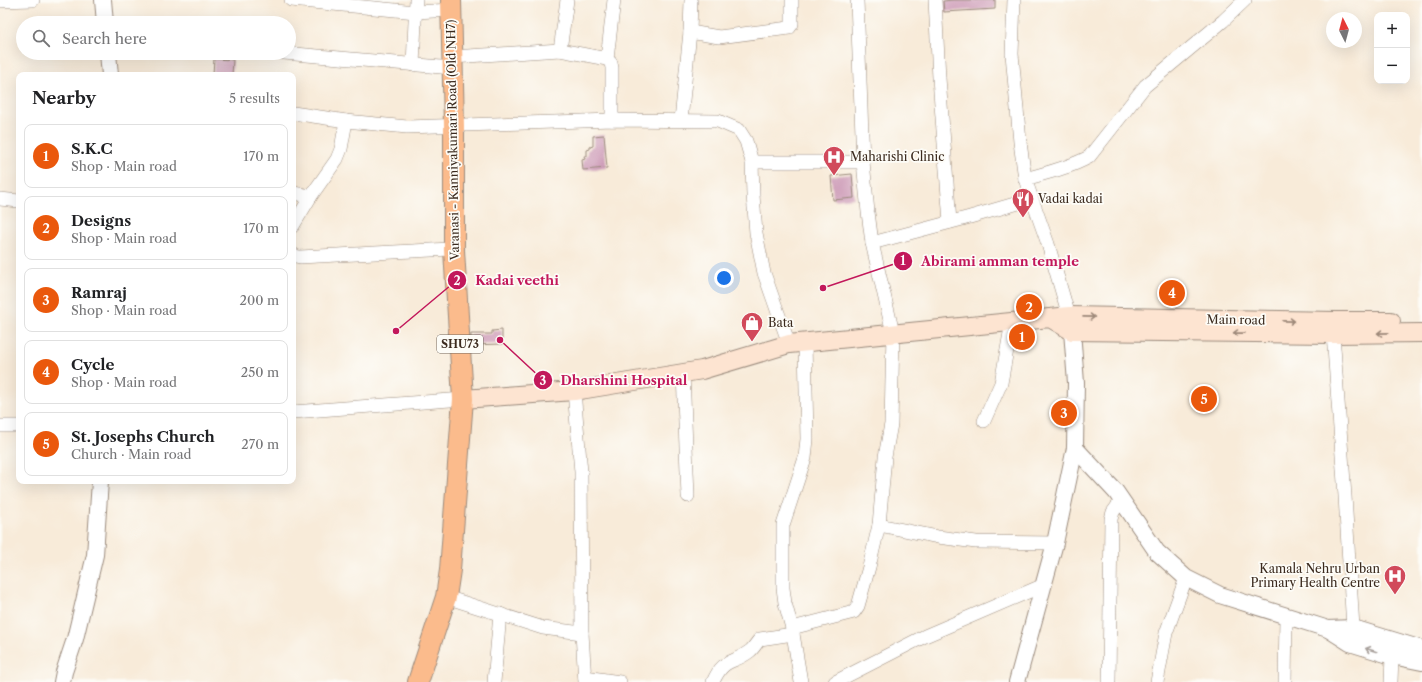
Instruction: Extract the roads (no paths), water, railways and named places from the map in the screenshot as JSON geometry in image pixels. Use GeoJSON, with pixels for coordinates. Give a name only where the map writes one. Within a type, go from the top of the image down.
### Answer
{"type":"FeatureCollection","features":[{"type":"Feature","properties":{"kind":"main road","name":"Varanasi - Kanniyakumari Road (Old NH7)"},"geometry":{"type":"LineString","coordinates":[[418,682],[446,597],[450,570],[463,399],[454,250],[454,126],[451,5]]}},
{"type":"Feature","properties":{"kind":"main road"},"geometry":{"type":"LineString","coordinates":[[463,399],[574,391],[702,370],[797,343],[1050,318],[1071,324]]}},
{"type":"Feature","properties":{"kind":"main road","name":"Main road"},"geometry":{"type":"LineString","coordinates":[[1334,328],[1422,321]]}},
{"type":"Feature","properties":{"kind":"main road","name":"Main road"},"geometry":{"type":"LineString","coordinates":[[1071,324],[1334,328],[1422,333]]}},
{"type":"Feature","properties":{"kind":"street"},"geometry":{"type":"LineString","coordinates":[[0,1],[33,0]]}},
{"type":"Feature","properties":{"kind":"street"},"geometry":{"type":"LineString","coordinates":[[103,0],[104,16]]}},
{"type":"Feature","properties":{"kind":"street"},"geometry":{"type":"LineString","coordinates":[[291,0],[416,6],[451,5]]}},
{"type":"Feature","properties":{"kind":"street"},"geometry":{"type":"LineString","coordinates":[[560,50],[567,0]]}},
{"type":"Feature","properties":{"kind":"street"},"geometry":{"type":"LineString","coordinates":[[607,59],[614,0]]}},
{"type":"Feature","properties":{"kind":"street"},"geometry":{"type":"LineString","coordinates":[[681,120],[690,32],[690,0]]}},
{"type":"Feature","properties":{"kind":"street"},"geometry":{"type":"LineString","coordinates":[[690,32],[719,37],[789,28],[792,24],[792,0]]}},
{"type":"Feature","properties":{"kind":"street"},"geometry":{"type":"LineString","coordinates":[[713,682],[718,672],[727,662],[752,650],[760,639],[793,631],[854,612],[858,606],[866,580],[879,524],[885,457],[891,424],[893,333],[872,243],[863,162],[857,0]]}},
{"type":"Feature","properties":{"kind":"street"},"geometry":{"type":"LineString","coordinates":[[936,0],[939,78],[950,222]]}},
{"type":"Feature","properties":{"kind":"street"},"geometry":{"type":"LineString","coordinates":[[1014,0],[1012,54],[1025,179],[1048,244],[1071,324],[1076,383],[1075,448],[1055,543],[1018,682]]}},
{"type":"Feature","properties":{"kind":"street"},"geometry":{"type":"LineString","coordinates":[[1025,179],[1065,168],[1089,157],[1145,86],[1223,20],[1244,0]]}},
{"type":"Feature","properties":{"kind":"street"},"geometry":{"type":"LineString","coordinates":[[413,65],[416,6]]}},
{"type":"Feature","properties":{"kind":"street"},"geometry":{"type":"LineString","coordinates":[[296,54],[413,65],[452,63],[560,50],[607,59],[611,63],[612,68],[612,120]]}},
{"type":"Feature","properties":{"kind":"street"},"geometry":{"type":"LineString","coordinates":[[109,60],[110,72]]}},
{"type":"Feature","properties":{"kind":"street"},"geometry":{"type":"LineString","coordinates":[[296,113],[346,121],[407,127],[612,120],[681,120],[718,121],[739,130],[746,140],[752,162],[756,233],[764,273],[797,343],[807,439],[805,458],[783,525],[783,588],[785,603],[793,631],[801,682]]}},
{"type":"Feature","properties":{"kind":"street"},"geometry":{"type":"LineString","coordinates":[[296,221],[311,196],[337,159],[341,149],[346,121]]}},
{"type":"Feature","properties":{"kind":"street"},"geometry":{"type":"LineString","coordinates":[[752,162],[863,162]]}},
{"type":"Feature","properties":{"kind":"street"},"geometry":{"type":"LineString","coordinates":[[296,194],[311,196]]}},
{"type":"Feature","properties":{"kind":"street"},"geometry":{"type":"LineString","coordinates":[[0,199],[16,201]]}},
{"type":"Feature","properties":{"kind":"street"},"geometry":{"type":"LineString","coordinates":[[872,243],[1032,199]]}},
{"type":"Feature","properties":{"kind":"street"},"geometry":{"type":"LineString","coordinates":[[296,256],[300,258],[454,250]]}},
{"type":"Feature","properties":{"kind":"street"},"geometry":{"type":"LineString","coordinates":[[984,421],[1001,383],[1012,322]]}},
{"type":"Feature","properties":{"kind":"street"},"geometry":{"type":"LineString","coordinates":[[1334,328],[1353,628]]}},
{"type":"Feature","properties":{"kind":"street"},"geometry":{"type":"LineString","coordinates":[[683,373],[688,496]]}},
{"type":"Feature","properties":{"kind":"street"},"geometry":{"type":"LineString","coordinates":[[574,391],[580,472],[582,633],[585,679],[620,682]]}},
{"type":"Feature","properties":{"kind":"street"},"geometry":{"type":"LineString","coordinates":[[296,412],[463,399]]}},
{"type":"Feature","properties":{"kind":"street"},"geometry":{"type":"LineString","coordinates":[[0,426],[16,426]]}},
{"type":"Feature","properties":{"kind":"street"},"geometry":{"type":"LineString","coordinates":[[1075,448],[1116,492],[1157,552],[1186,578],[1220,595],[1328,629],[1350,643],[1392,656],[1422,662]]}},
{"type":"Feature","properties":{"kind":"street"},"geometry":{"type":"LineString","coordinates":[[62,682],[75,639],[94,555],[100,484]]}},
{"type":"Feature","properties":{"kind":"street"},"geometry":{"type":"LineString","coordinates":[[1109,682],[1111,519],[1113,512],[1121,501]]}},
{"type":"Feature","properties":{"kind":"street"},"geometry":{"type":"LineString","coordinates":[[879,524],[938,538],[968,541],[1055,543]]}},
{"type":"Feature","properties":{"kind":"street"},"geometry":{"type":"LineString","coordinates":[[1157,682],[1166,633],[1186,578]]}},
{"type":"Feature","properties":{"kind":"street"},"geometry":{"type":"LineString","coordinates":[[835,682],[852,679],[925,636],[1044,586]]}},
{"type":"Feature","properties":{"kind":"street"},"geometry":{"type":"LineString","coordinates":[[446,597],[544,628],[582,633]]}},
{"type":"Feature","properties":{"kind":"street"},"geometry":{"type":"LineString","coordinates":[[494,682],[500,614]]}},
{"type":"Feature","properties":{"kind":"street"},"geometry":{"type":"LineString","coordinates":[[1285,682],[1286,617]]}},
{"type":"Feature","properties":{"kind":"street"},"geometry":{"type":"LineString","coordinates":[[1328,629],[1353,628],[1422,649]]}},
{"type":"Feature","properties":{"kind":"street"},"geometry":{"type":"LineString","coordinates":[[1390,682],[1392,656]]}},
{"type":"Feature","properties":{"kind":"place","name":"Maharishi Clinic"},"geometry":{"type":"Point","coordinates":[834,176]}},
{"type":"Feature","properties":{"kind":"place","name":"Vadai kadai"},"geometry":{"type":"Point","coordinates":[1023,218]}},
{"type":"Feature","properties":{"kind":"place","name":"Abirami amman temple"},"geometry":{"type":"Point","coordinates":[823,288]}},
{"type":"Feature","properties":{"kind":"place","name":"Cycle"},"geometry":{"type":"Point","coordinates":[1172,293]}},
{"type":"Feature","properties":{"kind":"place","name":"Designs"},"geometry":{"type":"Point","coordinates":[1029,307]}},
{"type":"Feature","properties":{"kind":"place","name":"Kadai veethi"},"geometry":{"type":"Point","coordinates":[396,331]}},
{"type":"Feature","properties":{"kind":"place","name":"S.K.C"},"geometry":{"type":"Point","coordinates":[1022,337]}},
{"type":"Feature","properties":{"kind":"place","name":"Dharshini Hospital"},"geometry":{"type":"Point","coordinates":[500,340]}},
{"type":"Feature","properties":{"kind":"place","name":"Bata"},"geometry":{"type":"Point","coordinates":[752,342]}},
{"type":"Feature","properties":{"kind":"place","name":"St. Josephs Church"},"geometry":{"type":"Point","coordinates":[1204,399]}},
{"type":"Feature","properties":{"kind":"place","name":"Ramraj"},"geometry":{"type":"Point","coordinates":[1064,413]}},
{"type":"Feature","properties":{"kind":"place","name":"Kamala Nehru Urban Primary Health Centre"},"geometry":{"type":"Point","coordinates":[1395,596]}}]}
